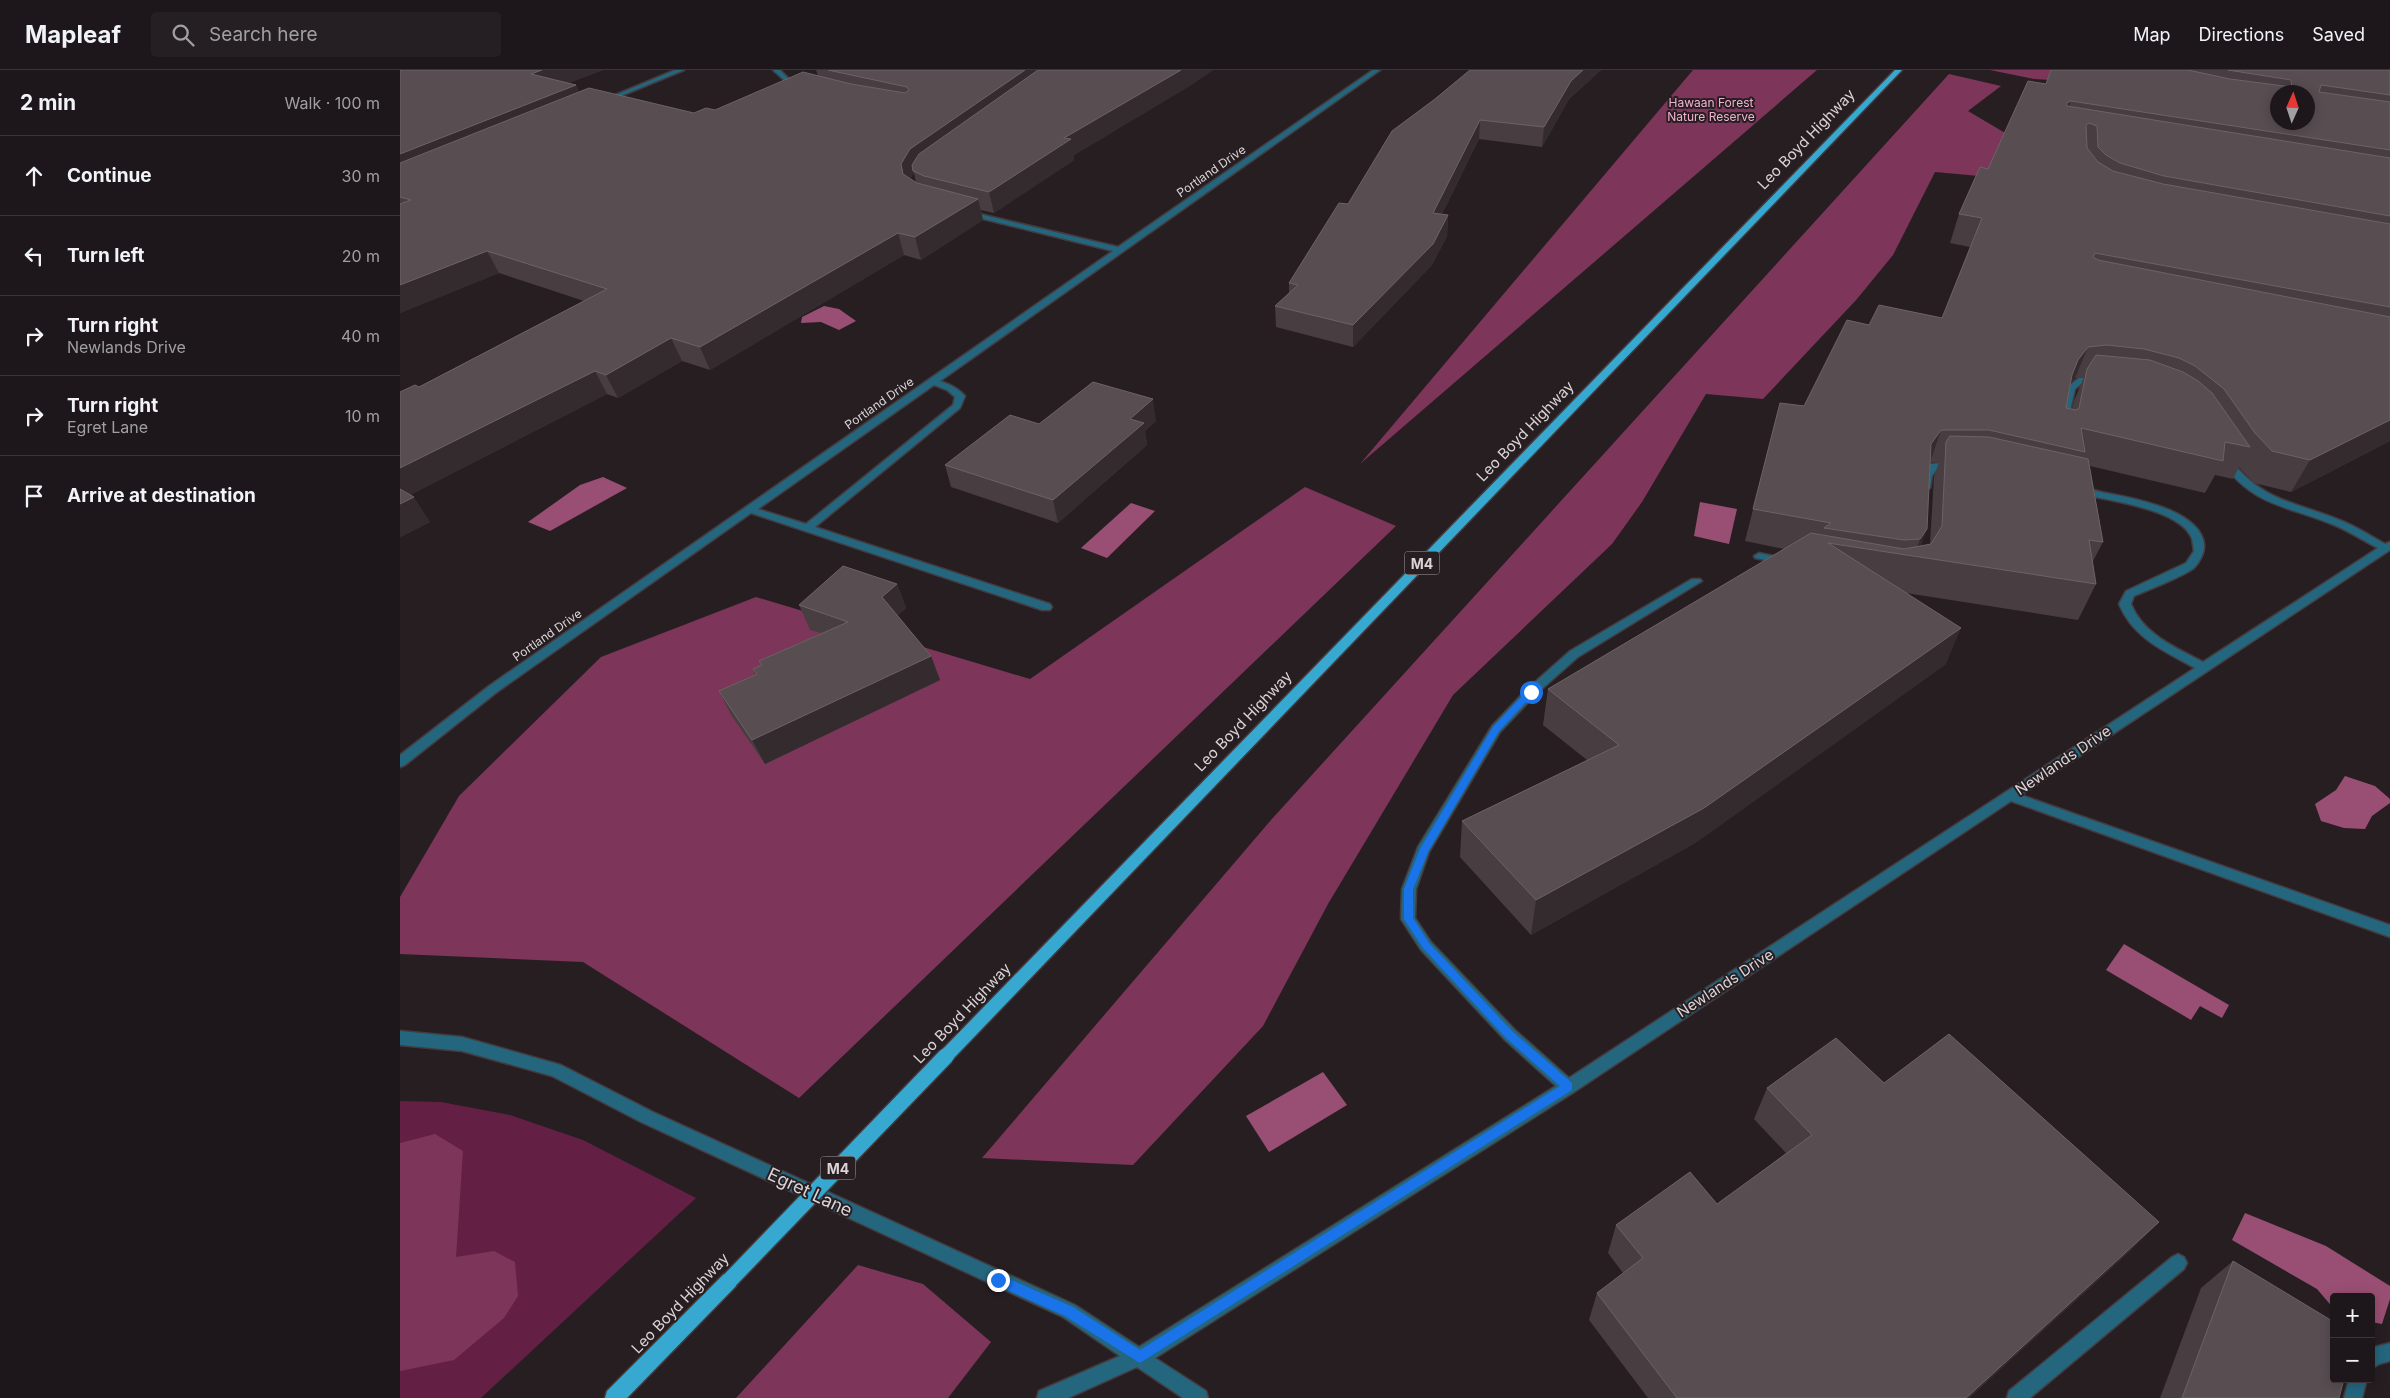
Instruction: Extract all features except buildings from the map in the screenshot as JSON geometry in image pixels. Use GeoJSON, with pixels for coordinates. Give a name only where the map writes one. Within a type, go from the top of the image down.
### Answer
{"type":"FeatureCollection","features":[{"type":"Feature","properties":{"kind":"main road","name":"Leo Boyd Highway"},"geometry":{"type":"LineString","coordinates":[[614,1398],[1899,70]]}},
{"type":"Feature","properties":{"kind":"street"},"geometry":{"type":"LineString","coordinates":[[599,103],[681,70]]}},
{"type":"Feature","properties":{"kind":"street"},"geometry":{"type":"LineString","coordinates":[[776,70],[787,80],[806,87]]}},
{"type":"Feature","properties":{"kind":"street","name":"Portland Drive"},"geometry":{"type":"LineString","coordinates":[[400,762],[493,688],[1377,70]]}},
{"type":"Feature","properties":{"kind":"street"},"geometry":{"type":"LineString","coordinates":[[958,210],[1119,250]]}},
{"type":"Feature","properties":{"kind":"street"},"geometry":{"type":"LineString","coordinates":[[807,528],[957,406],[960,396],[950,388],[932,381]]}},
{"type":"Feature","properties":{"kind":"street"},"geometry":{"type":"LineString","coordinates":[[2062,422],[2071,388],[2079,381],[2106,382]]}},
{"type":"Feature","properties":{"kind":"street"},"geometry":{"type":"LineString","coordinates":[[2223,455],[2237,477],[2256,492],[2279,504],[2334,522],[2388,546]]}},
{"type":"Feature","properties":{"kind":"street"},"geometry":{"type":"LineString","coordinates":[[1926,495],[1927,476],[1934,466],[1968,467]]}},
{"type":"Feature","properties":{"kind":"street"},"geometry":{"type":"LineString","coordinates":[[2071,489],[2156,509],[2182,521],[2197,536],[2199,551],[2190,565],[2130,594],[2125,604],[2128,618],[2143,633],[2202,667]]}},
{"type":"Feature","properties":{"kind":"street"},"geometry":{"type":"LineString","coordinates":[[749,509],[1046,607]]}},
{"type":"Feature","properties":{"kind":"street","name":"Newlands Drive"},"geometry":{"type":"LineString","coordinates":[[1046,1398],[1140,1357],[1568,1087],[2388,546]]}},
{"type":"Feature","properties":{"kind":"street"},"geometry":{"type":"LineString","coordinates":[[1759,556],[1796,563]]}},
{"type":"Feature","properties":{"kind":"street"},"geometry":{"type":"LineString","coordinates":[[1568,1087],[1510,1035],[1426,946],[1408,919],[1409,889],[1423,851],[1496,729],[1531,692],[1574,654],[1696,581]]}},
{"type":"Feature","properties":{"kind":"street"},"geometry":{"type":"LineString","coordinates":[[2011,796],[2390,930]]}},
{"type":"Feature","properties":{"kind":"street","name":"Egret Lane"},"geometry":{"type":"LineString","coordinates":[[400,1038],[462,1044],[555,1070],[647,1117],[1069,1312],[1140,1357],[1198,1398]]}},
{"type":"Feature","properties":{"kind":"street"},"geometry":{"type":"LineString","coordinates":[[2016,1398],[2178,1264]]}},
{"type":"Feature","properties":{"kind":"street"},"geometry":{"type":"LineString","coordinates":[[2375,1356],[2390,1352]]}},
{"type":"Feature","properties":{"kind":"street"},"geometry":{"type":"LineString","coordinates":[[2353,1398],[2357,1383]]}},
{"type":"Feature","properties":{"kind":"shaded area"},"geometry":{"type":"Polygon","coordinates":[[[824,306],[839,309],[856,321],[839,330],[821,322],[801,323],[802,317],[824,306]]]}},
{"type":"Feature","properties":{"kind":"shaded area"},"geometry":{"type":"Polygon","coordinates":[[[603,477],[627,488],[550,531],[528,522],[580,485],[603,477]]]}},
{"type":"Feature","properties":{"kind":"shaded area"},"geometry":{"type":"Polygon","coordinates":[[[1700,502],[1737,509],[1729,544],[1694,536],[1700,502]]]}},
{"type":"Feature","properties":{"kind":"shaded area"},"geometry":{"type":"Polygon","coordinates":[[[1131,503],[1155,511],[1107,558],[1081,548],[1131,503]]]}},
{"type":"Feature","properties":{"kind":"shaded area"},"geometry":{"type":"Polygon","coordinates":[[[2345,776],[2375,786],[2390,799],[2390,803],[2372,816],[2365,829],[2344,828],[2321,821],[2315,804],[2336,790],[2345,776]]]}},
{"type":"Feature","properties":{"kind":"shaded area"},"geometry":{"type":"Polygon","coordinates":[[[2124,944],[2229,1005],[2222,1018],[2200,1006],[2191,1020],[2106,970],[2124,944]]]}},
{"type":"Feature","properties":{"kind":"shaded area"},"geometry":{"type":"Polygon","coordinates":[[[1323,1072],[1347,1105],[1269,1152],[1246,1116],[1323,1072]]]}},
{"type":"Feature","properties":{"kind":"shaded area"},"geometry":{"type":"Polygon","coordinates":[[[400,1101],[441,1102],[510,1115],[583,1140],[696,1198],[481,1398],[400,1398],[400,1101]]]}},
{"type":"Feature","properties":{"kind":"shaded area"},"geometry":{"type":"Polygon","coordinates":[[[2245,1213],[2326,1246],[2390,1286],[2390,1299],[2382,1324],[2375,1323],[2375,1293],[2330,1293],[2330,1304],[2317,1289],[2232,1240],[2245,1213]]]}},
{"type":"Feature","properties":{"kind":"green space","name":"Hawaan Forest Nature Reserve"},"geometry":{"type":"Polygon","coordinates":[[[1693,70],[1817,70],[1360,464],[1693,70]]]}},
{"type":"Feature","properties":{"kind":"green space"},"geometry":{"type":"Polygon","coordinates":[[[1990,70],[2095,70],[2102,83],[2034,79],[1990,70]]]}},
{"type":"Feature","properties":{"kind":"green space"},"geometry":{"type":"Polygon","coordinates":[[[1949,74],[2001,86],[1968,111],[2017,140],[2046,182],[1935,172],[1893,255],[1857,299],[1763,399],[1706,394],[1642,502],[1612,544],[1453,695],[1328,904],[1263,1026],[1133,1165],[982,1158],[1271,820],[1949,74]]]}},
{"type":"Feature","properties":{"kind":"green space"},"geometry":{"type":"Polygon","coordinates":[[[1305,487],[1396,526],[799,1098],[583,962],[400,954],[400,897],[459,796],[601,657],[756,597],[1030,679],[1305,487]]]}},
{"type":"Feature","properties":{"kind":"green space"},"geometry":{"type":"Polygon","coordinates":[[[435,1134],[463,1151],[456,1257],[494,1251],[515,1262],[518,1296],[504,1318],[454,1360],[400,1371],[400,1143],[435,1134]]]}},
{"type":"Feature","properties":{"kind":"green space"},"geometry":{"type":"Polygon","coordinates":[[[858,1265],[923,1284],[991,1342],[948,1398],[736,1398],[858,1265]]]}},
{"type":"Feature","properties":{"kind":"route"},"geometry":{"type":"LineString","coordinates":[[998,1280],[1069,1312],[1140,1357],[1568,1087],[1510,1035],[1426,946],[1408,919],[1409,889],[1423,851],[1496,729],[1531,692]]}}]}
